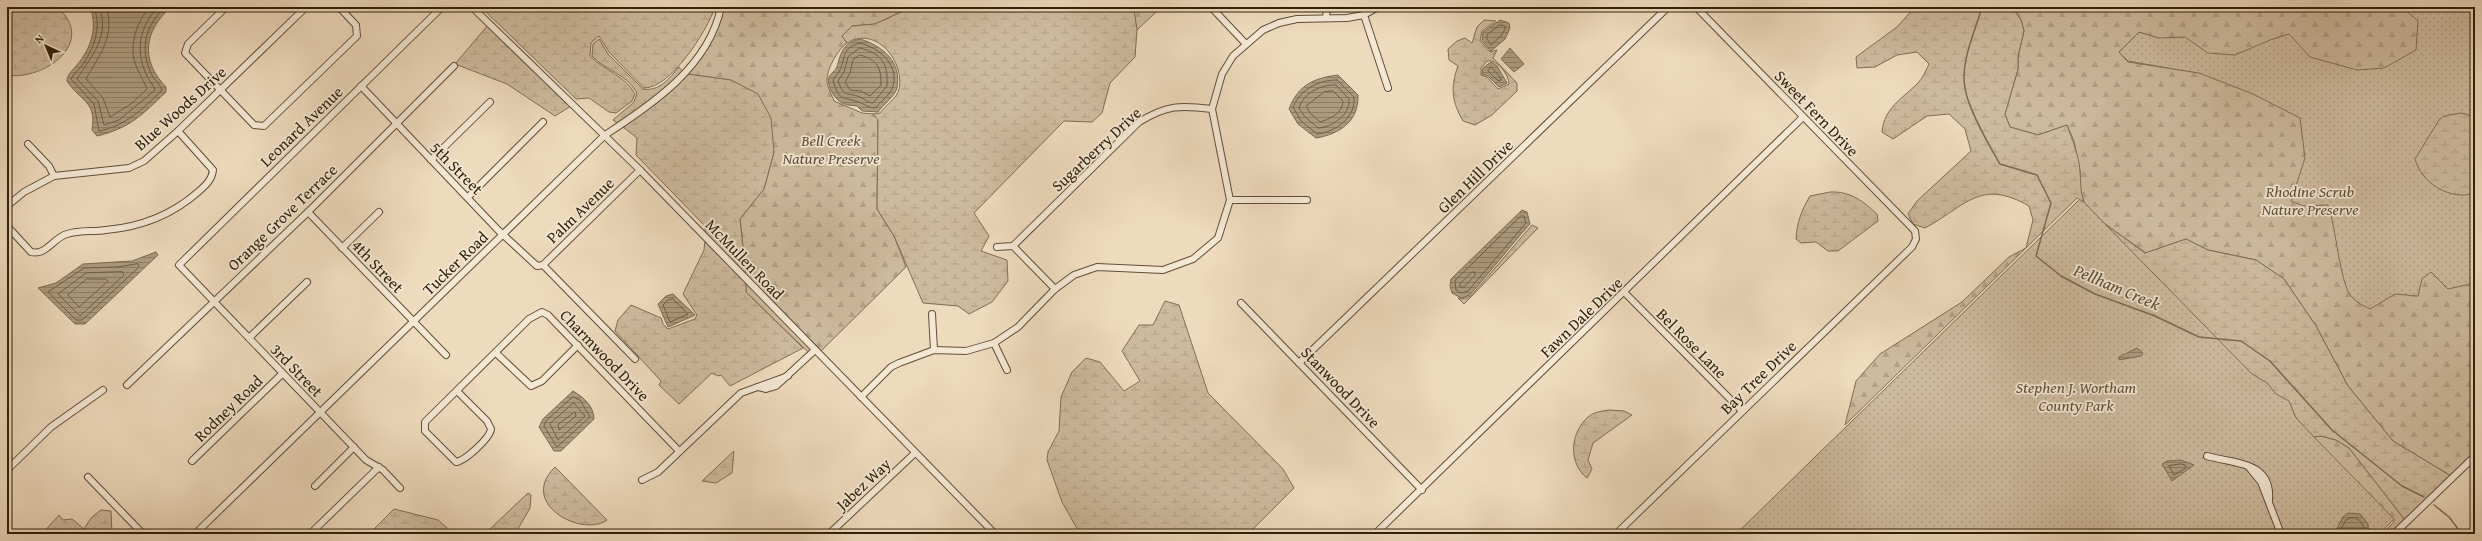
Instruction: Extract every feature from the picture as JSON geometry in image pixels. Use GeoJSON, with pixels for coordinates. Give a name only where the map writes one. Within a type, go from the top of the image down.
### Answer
{"type":"FeatureCollection","features":[{"type":"Feature","properties":{"kind":"street"},"geometry":{"type":"LineString","coordinates":[[226,7],[188,44],[185,51],[188,57],[254,125],[264,126],[357,36],[356,25],[339,7]]}},
{"type":"Feature","properties":{"kind":"street","name":"Blue Woods Drive"},"geometry":{"type":"LineString","coordinates":[[7,206],[24,192],[54,176],[129,168],[144,160],[178,131],[306,7]]}},
{"type":"Feature","properties":{"kind":"street","name":"Leonard Avenue"},"geometry":{"type":"LineString","coordinates":[[179,265],[442,7]]}},
{"type":"Feature","properties":{"kind":"street","name":"McMullen Road"},"geometry":{"type":"LineString","coordinates":[[472,7],[640,170],[995,534]]}},
{"type":"Feature","properties":{"kind":"street","name":"Tucker Road"},"geometry":{"type":"LineString","coordinates":[[195,534],[605,136],[667,91],[692,65],[718,21],[721,7]]}},
{"type":"Feature","properties":{"kind":"street"},"geometry":{"type":"LineString","coordinates":[[1211,7],[1245,43]]}},
{"type":"Feature","properties":{"kind":"street"},"geometry":{"type":"LineString","coordinates":[[1326,18],[1327,7]]}},
{"type":"Feature","properties":{"kind":"street"},"geometry":{"type":"LineString","coordinates":[[861,397],[891,367],[934,350],[966,351],[994,343],[1018,327],[1055,289],[1074,275],[1097,267],[1163,270],[1190,261],[1218,238],[1230,200],[1212,109],[1222,74],[1233,56],[1245,43],[1263,30],[1279,23],[1297,19],[1364,15],[1378,7]]}},
{"type":"Feature","properties":{"kind":"street","name":"Glen Hill Drive"},"geometry":{"type":"LineString","coordinates":[[1299,363],[1668,7]]}},
{"type":"Feature","properties":{"kind":"street","name":"Sweet Fern Drive"},"geometry":{"type":"LineString","coordinates":[[1696,7],[1915,231],[1916,239]]}},
{"type":"Feature","properties":{"kind":"street"},"geometry":{"type":"LineString","coordinates":[[1364,15],[1388,88]]}},
{"type":"Feature","properties":{"kind":"street","name":"Orange Grove Terrace"},"geometry":{"type":"LineString","coordinates":[[127,385],[308,212],[454,66]]}},
{"type":"Feature","properties":{"kind":"street","name":"5th Street"},"geometry":{"type":"LineString","coordinates":[[361,86],[396,124],[504,234],[540,265],[635,359]]}},
{"type":"Feature","properties":{"kind":"street"},"geometry":{"type":"LineString","coordinates":[[431,160],[490,102]]}},
{"type":"Feature","properties":{"kind":"street","name":"Sugarberry Drive"},"geometry":{"type":"LineString","coordinates":[[1013,246],[1139,122],[1159,110],[1187,106],[1212,109]]}},
{"type":"Feature","properties":{"kind":"street","name":"Fawn Dale Drive"},"geometry":{"type":"LineString","coordinates":[[1375,534],[1625,293],[1803,117]]}},
{"type":"Feature","properties":{"kind":"street"},"geometry":{"type":"LineString","coordinates":[[468,197],[543,122]]}},
{"type":"Feature","properties":{"kind":"street"},"geometry":{"type":"LineString","coordinates":[[7,226],[31,252],[36,254],[42,253],[65,235],[82,231],[123,228],[167,214],[193,196],[206,184],[213,170],[178,131]]}},
{"type":"Feature","properties":{"kind":"street"},"geometry":{"type":"LineString","coordinates":[[28,144],[49,166],[54,176]]}},
{"type":"Feature","properties":{"kind":"street","name":"Palm Avenue"},"geometry":{"type":"LineString","coordinates":[[540,265],[640,170]]}},
{"type":"Feature","properties":{"kind":"street"},"geometry":{"type":"LineString","coordinates":[[1230,200],[1307,200]]}},
{"type":"Feature","properties":{"kind":"street","name":"4th Street"},"geometry":{"type":"LineString","coordinates":[[308,212],[446,355]]}},
{"type":"Feature","properties":{"kind":"street"},"geometry":{"type":"LineString","coordinates":[[342,248],[378,212]]}},
{"type":"Feature","properties":{"kind":"street","name":"Bay Tree Drive"},"geometry":{"type":"LineString","coordinates":[[1616,534],[1912,247],[1916,239]]}},
{"type":"Feature","properties":{"kind":"street"},"geometry":{"type":"LineString","coordinates":[[997,247],[1013,246],[1055,289]]}},
{"type":"Feature","properties":{"kind":"street","name":"3rd Street"},"geometry":{"type":"LineString","coordinates":[[179,265],[366,460],[379,467],[400,488]]}},
{"type":"Feature","properties":{"kind":"street"},"geometry":{"type":"LineString","coordinates":[[248,338],[307,282]]}},
{"type":"Feature","properties":{"kind":"street","name":"Bel Rose Lane"},"geometry":{"type":"LineString","coordinates":[[1625,293],[1742,411]]}},
{"type":"Feature","properties":{"kind":"street","name":"Stanwood Drive"},"geometry":{"type":"LineString","coordinates":[[1241,303],[1422,490]]}},
{"type":"Feature","properties":{"kind":"street","name":"Charmwood Drive"},"geometry":{"type":"LineString","coordinates":[[457,391],[487,421],[491,429],[488,436],[466,458],[456,462],[423,429],[427,419],[534,314],[542,312],[548,315],[578,345],[679,451]]}},
{"type":"Feature","properties":{"kind":"street"},"geometry":{"type":"LineString","coordinates":[[932,314],[934,350]]}},
{"type":"Feature","properties":{"kind":"street"},"geometry":{"type":"LineString","coordinates":[[994,343],[1007,370]]}},
{"type":"Feature","properties":{"kind":"street"},"geometry":{"type":"LineString","coordinates":[[496,352],[531,386],[542,381],[578,345]]}},
{"type":"Feature","properties":{"kind":"street"},"geometry":{"type":"LineString","coordinates":[[758,387],[770,389],[788,376],[815,350]]}},
{"type":"Feature","properties":{"kind":"street","name":"Rodney Road"},"geometry":{"type":"LineString","coordinates":[[192,461],[282,374]]}},
{"type":"Feature","properties":{"kind":"street"},"geometry":{"type":"LineString","coordinates":[[642,480],[658,472],[737,396],[758,387],[771,378],[788,376]]}},
{"type":"Feature","properties":{"kind":"street"},"geometry":{"type":"LineString","coordinates":[[7,470],[51,427],[103,390]]}},
{"type":"Feature","properties":{"kind":"street"},"geometry":{"type":"LineString","coordinates":[[315,486],[354,447]]}},
{"type":"Feature","properties":{"kind":"street","name":"Jabez Way"},"geometry":{"type":"LineString","coordinates":[[830,534],[915,453]]}},
{"type":"Feature","properties":{"kind":"street"},"geometry":{"type":"LineString","coordinates":[[2207,456],[2255,468],[2266,480],[2269,488],[2269,500],[2281,534]]}},
{"type":"Feature","properties":{"kind":"street"},"geometry":{"type":"LineString","coordinates":[[2394,534],[2475,456]]}},
{"type":"Feature","properties":{"kind":"street"},"geometry":{"type":"LineString","coordinates":[[310,534],[379,467]]}},
{"type":"Feature","properties":{"kind":"street"},"geometry":{"type":"LineString","coordinates":[[88,477],[143,534]]}},
{"type":"Feature","properties":{"kind":"green space"},"geometry":{"type":"Polygon","coordinates":[[[16,7],[57,7],[68,20],[72,33],[69,45],[61,56],[50,65],[36,72],[21,75],[7,75],[7,21],[16,7]]]}},
{"type":"Feature","properties":{"kind":"green space"},"geometry":{"type":"Polygon","coordinates":[[[481,7],[715,7],[704,30],[687,56],[665,79],[654,86],[644,88],[609,52],[599,36],[591,43],[590,56],[626,82],[635,94],[632,101],[616,113],[609,112],[589,98],[576,99],[481,7]]]}},
{"type":"Feature","properties":{"kind":"green space","name":"Bell Creek Nature Preserve"},"geometry":{"type":"Polygon","coordinates":[[[724,7],[912,7],[875,24],[852,26],[842,36],[847,43],[836,55],[828,71],[827,83],[834,101],[862,113],[873,114],[878,118],[877,209],[894,236],[906,267],[820,352],[746,276],[740,219],[764,189],[774,152],[731,80],[687,74],[714,35],[724,7]]]}},
{"type":"Feature","properties":{"kind":"green space"},"geometry":{"type":"Polygon","coordinates":[[[912,7],[1134,9],[1137,30],[1135,57],[1110,83],[1102,113],[1092,122],[1064,121],[974,213],[989,236],[981,251],[1007,260],[1008,281],[992,302],[969,314],[958,306],[923,303],[894,236],[877,209],[878,120],[873,114],[880,113],[896,96],[899,89],[900,78],[893,57],[877,42],[868,39],[858,39],[847,43],[842,36],[852,26],[875,24],[912,7]]]}},
{"type":"Feature","properties":{"kind":"green space"},"geometry":{"type":"Polygon","coordinates":[[[1132,7],[1155,7],[1157,11],[1137,30],[1132,7]]]}},
{"type":"Feature","properties":{"kind":"green space"},"geometry":{"type":"Polygon","coordinates":[[[1915,7],[2012,7],[2021,20],[2024,31],[2018,56],[2018,69],[2005,114],[2010,127],[2038,135],[2067,125],[2078,159],[2081,190],[2084,202],[2077,198],[2026,248],[2033,220],[2029,206],[2012,198],[1998,195],[1985,195],[1974,198],[1925,228],[1913,224],[1908,214],[1917,201],[1971,151],[1965,129],[1949,114],[1927,116],[1893,139],[1882,132],[1883,124],[1890,110],[1920,81],[1929,64],[1917,52],[1897,55],[1875,67],[1857,68],[1856,57],[1897,27],[1915,7]]]}},
{"type":"Feature","properties":{"kind":"green space"},"geometry":{"type":"Polygon","coordinates":[[[2012,7],[2402,7],[2418,21],[2416,50],[2384,68],[2357,70],[2310,57],[2289,34],[2270,40],[2235,55],[2208,53],[2185,37],[2159,38],[2139,32],[2119,52],[2128,62],[2199,73],[2253,94],[2300,118],[2305,158],[2291,201],[2304,206],[2328,205],[2344,281],[2352,297],[2360,304],[2370,309],[2395,294],[2418,296],[2422,279],[2431,272],[2448,289],[2475,283],[2475,452],[2451,476],[2393,441],[2348,386],[2316,326],[2284,279],[2256,260],[2208,250],[2186,239],[2146,253],[2105,224],[2084,202],[2080,188],[2080,171],[2074,141],[2067,125],[2038,135],[2010,127],[2005,114],[2018,69],[2018,56],[2024,31],[2021,20],[2012,7]]]}},
{"type":"Feature","properties":{"kind":"green space"},"geometry":{"type":"Polygon","coordinates":[[[2157,7],[2475,7],[2475,440],[2379,534],[1736,534],[2078,201],[2201,74],[2128,61],[2119,52],[2139,32],[2159,38],[2157,7]]]}},
{"type":"Feature","properties":{"kind":"green space"},"geometry":{"type":"Polygon","coordinates":[[[1484,20],[1496,21],[1482,31],[1480,41],[1490,52],[1497,50],[1493,58],[1517,83],[1517,91],[1492,115],[1475,125],[1463,121],[1456,107],[1453,88],[1458,66],[1449,60],[1448,49],[1457,41],[1465,38],[1472,43],[1477,27],[1484,20]],[[1487,61],[1481,68],[1481,75],[1487,77],[1498,89],[1509,84],[1507,76],[1502,68],[1495,62],[1487,61]]]}},
{"type":"Feature","properties":{"kind":"green space"},"geometry":{"type":"Polygon","coordinates":[[[488,25],[571,106],[555,116],[507,84],[455,64],[488,25]]]}},
{"type":"Feature","properties":{"kind":"green space"},"geometry":{"type":"Polygon","coordinates":[[[599,39],[608,54],[643,89],[654,88],[664,83],[679,67],[683,72],[665,89],[619,124],[613,120],[634,102],[637,93],[622,76],[603,65],[592,56],[593,44],[599,39]]]}},
{"type":"Feature","properties":{"kind":"green space"},"geometry":{"type":"Polygon","coordinates":[[[687,74],[731,80],[758,94],[771,118],[774,152],[764,189],[740,219],[746,276],[705,233],[705,226],[636,155],[637,138],[623,127],[669,93],[687,74]]]}},
{"type":"Feature","properties":{"kind":"green space"},"geometry":{"type":"Polygon","coordinates":[[[2461,113],[2475,117],[2475,193],[2456,195],[2431,183],[2424,176],[2415,159],[2439,120],[2444,116],[2461,113]]]}},
{"type":"Feature","properties":{"kind":"green space"},"geometry":{"type":"Polygon","coordinates":[[[1830,192],[1844,193],[1861,201],[1877,214],[1878,221],[1838,251],[1828,251],[1816,242],[1801,243],[1796,239],[1800,217],[1810,196],[1830,192]]]}},
{"type":"Feature","properties":{"kind":"green space"},"geometry":{"type":"Polygon","coordinates":[[[2105,224],[2145,253],[2186,239],[2208,250],[2256,260],[2284,279],[2316,326],[2348,386],[2393,441],[2451,476],[2405,520],[2349,448],[2336,440],[2321,436],[2314,437],[2296,418],[2289,401],[2276,394],[2267,383],[2252,374],[2105,224]]]}},
{"type":"Feature","properties":{"kind":"green space"},"geometry":{"type":"Polygon","coordinates":[[[1532,225],[1538,228],[1464,304],[1458,298],[1462,299],[1471,296],[1532,225]]]}},
{"type":"Feature","properties":{"kind":"green space"},"geometry":{"type":"Polygon","coordinates":[[[705,240],[746,282],[746,292],[803,348],[730,386],[721,375],[718,376],[712,373],[679,404],[659,385],[661,381],[615,331],[618,320],[631,305],[661,318],[663,324],[668,329],[695,319],[697,315],[683,294],[704,250],[705,240]]]}},
{"type":"Feature","properties":{"kind":"green space"},"geometry":{"type":"Polygon","coordinates":[[[2026,248],[1845,425],[1856,381],[1880,354],[1962,302],[2009,257],[2026,248]]]}},
{"type":"Feature","properties":{"kind":"green space"},"geometry":{"type":"Polygon","coordinates":[[[746,282],[812,350],[809,353],[746,292],[746,282]]]}},
{"type":"Feature","properties":{"kind":"green space"},"geometry":{"type":"Polygon","coordinates":[[[1165,301],[1179,305],[1208,393],[1283,469],[1294,488],[1248,534],[1080,534],[1062,502],[1047,460],[1048,452],[1059,431],[1061,397],[1072,372],[1086,358],[1100,362],[1124,391],[1140,381],[1122,351],[1139,325],[1153,325],[1165,301]]]}},
{"type":"Feature","properties":{"kind":"green space"},"geometry":{"type":"Polygon","coordinates":[[[1609,410],[1624,411],[1632,415],[1593,443],[1588,460],[1592,469],[1587,478],[1581,472],[1574,456],[1575,439],[1582,424],[1590,415],[1609,410]]]}},
{"type":"Feature","properties":{"kind":"green space"},"geometry":{"type":"Polygon","coordinates":[[[2321,436],[2336,440],[2349,448],[2405,520],[2391,534],[2382,534],[2394,522],[2394,519],[2314,437],[2321,436]]]}},
{"type":"Feature","properties":{"kind":"green space"},"geometry":{"type":"Polygon","coordinates":[[[734,451],[732,473],[716,483],[702,481],[734,451]]]}},
{"type":"Feature","properties":{"kind":"green space"},"geometry":{"type":"Polygon","coordinates":[[[555,467],[607,520],[596,524],[583,525],[570,521],[558,514],[548,505],[544,493],[545,481],[555,467]]]}},
{"type":"Feature","properties":{"kind":"green space"},"geometry":{"type":"Polygon","coordinates":[[[528,493],[531,495],[530,508],[515,534],[489,534],[490,529],[528,493]]]}},
{"type":"Feature","properties":{"kind":"green space"},"geometry":{"type":"Polygon","coordinates":[[[394,509],[438,520],[454,534],[373,534],[375,528],[394,509]]]}},
{"type":"Feature","properties":{"kind":"green space"},"geometry":{"type":"Polygon","coordinates":[[[101,510],[111,511],[112,534],[42,534],[59,515],[63,520],[72,519],[84,529],[91,518],[101,510]]]}},
{"type":"Feature","properties":{"kind":"water"},"geometry":{"type":"Polygon","coordinates":[[[90,7],[171,7],[155,26],[149,46],[149,56],[152,66],[166,87],[166,92],[135,120],[118,129],[97,136],[92,130],[93,120],[90,107],[67,81],[69,74],[86,52],[92,38],[93,23],[90,7]]]}},
{"type":"Feature","properties":{"kind":"water"},"geometry":{"type":"Polygon","coordinates":[[[1500,20],[1509,23],[1510,28],[1505,39],[1491,51],[1482,41],[1483,32],[1500,20]]]}},
{"type":"Feature","properties":{"kind":"water"},"geometry":{"type":"Polygon","coordinates":[[[860,39],[876,46],[889,56],[897,70],[898,79],[896,91],[878,112],[862,111],[857,106],[842,103],[832,93],[828,81],[829,77],[837,67],[846,46],[860,39]]]}},
{"type":"Feature","properties":{"kind":"water"},"geometry":{"type":"Polygon","coordinates":[[[1510,48],[1524,64],[1514,72],[1501,59],[1510,48]]]}},
{"type":"Feature","properties":{"kind":"water"},"geometry":{"type":"Polygon","coordinates":[[[1491,62],[1497,66],[1507,83],[1499,87],[1488,76],[1482,74],[1483,68],[1491,62]]]}},
{"type":"Feature","properties":{"kind":"water"},"geometry":{"type":"Polygon","coordinates":[[[1338,75],[1358,95],[1355,112],[1346,125],[1340,129],[1325,136],[1316,138],[1298,124],[1289,109],[1302,88],[1321,78],[1338,75]]]}},
{"type":"Feature","properties":{"kind":"water"},"geometry":{"type":"Polygon","coordinates":[[[1522,210],[1527,212],[1530,224],[1470,295],[1461,298],[1452,293],[1450,286],[1451,279],[1522,210]]]}},
{"type":"Feature","properties":{"kind":"water"},"geometry":{"type":"Polygon","coordinates":[[[156,252],[158,255],[85,324],[75,324],[38,288],[56,283],[83,264],[132,261],[156,252]]]}},
{"type":"Feature","properties":{"kind":"water"},"geometry":{"type":"Polygon","coordinates":[[[673,294],[695,315],[668,327],[658,304],[666,296],[673,294]]]}},
{"type":"Feature","properties":{"kind":"water"},"geometry":{"type":"Polygon","coordinates":[[[2137,348],[2143,353],[2141,356],[2119,360],[2119,357],[2137,348]]]}},
{"type":"Feature","properties":{"kind":"water"},"geometry":{"type":"Polygon","coordinates":[[[573,391],[584,399],[590,406],[594,414],[594,419],[561,451],[554,451],[539,427],[543,419],[573,391]]]}},
{"type":"Feature","properties":{"kind":"water"},"geometry":{"type":"Polygon","coordinates":[[[2181,460],[2194,465],[2172,481],[2162,464],[2167,461],[2181,460]]]}},
{"type":"Feature","properties":{"kind":"water"},"geometry":{"type":"Polygon","coordinates":[[[2348,513],[2360,514],[2368,524],[2369,534],[2334,534],[2343,517],[2348,513]]]}},
{"type":"Feature","properties":{"kind":"waterway","name":"Pellham Creek"},"geometry":{"type":"LineString","coordinates":[[1982,7],[1966,58],[1964,78],[1965,88],[1974,116],[2000,164],[2037,175],[2051,203],[2036,256],[2061,276],[2095,294],[2155,316],[2199,337],[2241,341],[2270,361],[2332,430],[2402,486],[2424,497]]}},
{"type":"Feature","properties":{"kind":"waterway","name":"Pellham Creek"},"geometry":{"type":"LineString","coordinates":[[2434,505],[2449,517],[2462,534]]}},
{"type":"Feature","properties":{"kind":"park label","name":"Rhodine Scrub Nature Preserve"},"geometry":{"type":"Point","coordinates":[2310,200]}},
{"type":"Feature","properties":{"kind":"park label","name":"Stephen J. Wortham County Park"},"geometry":{"type":"Point","coordinates":[2076,396]}}]}
